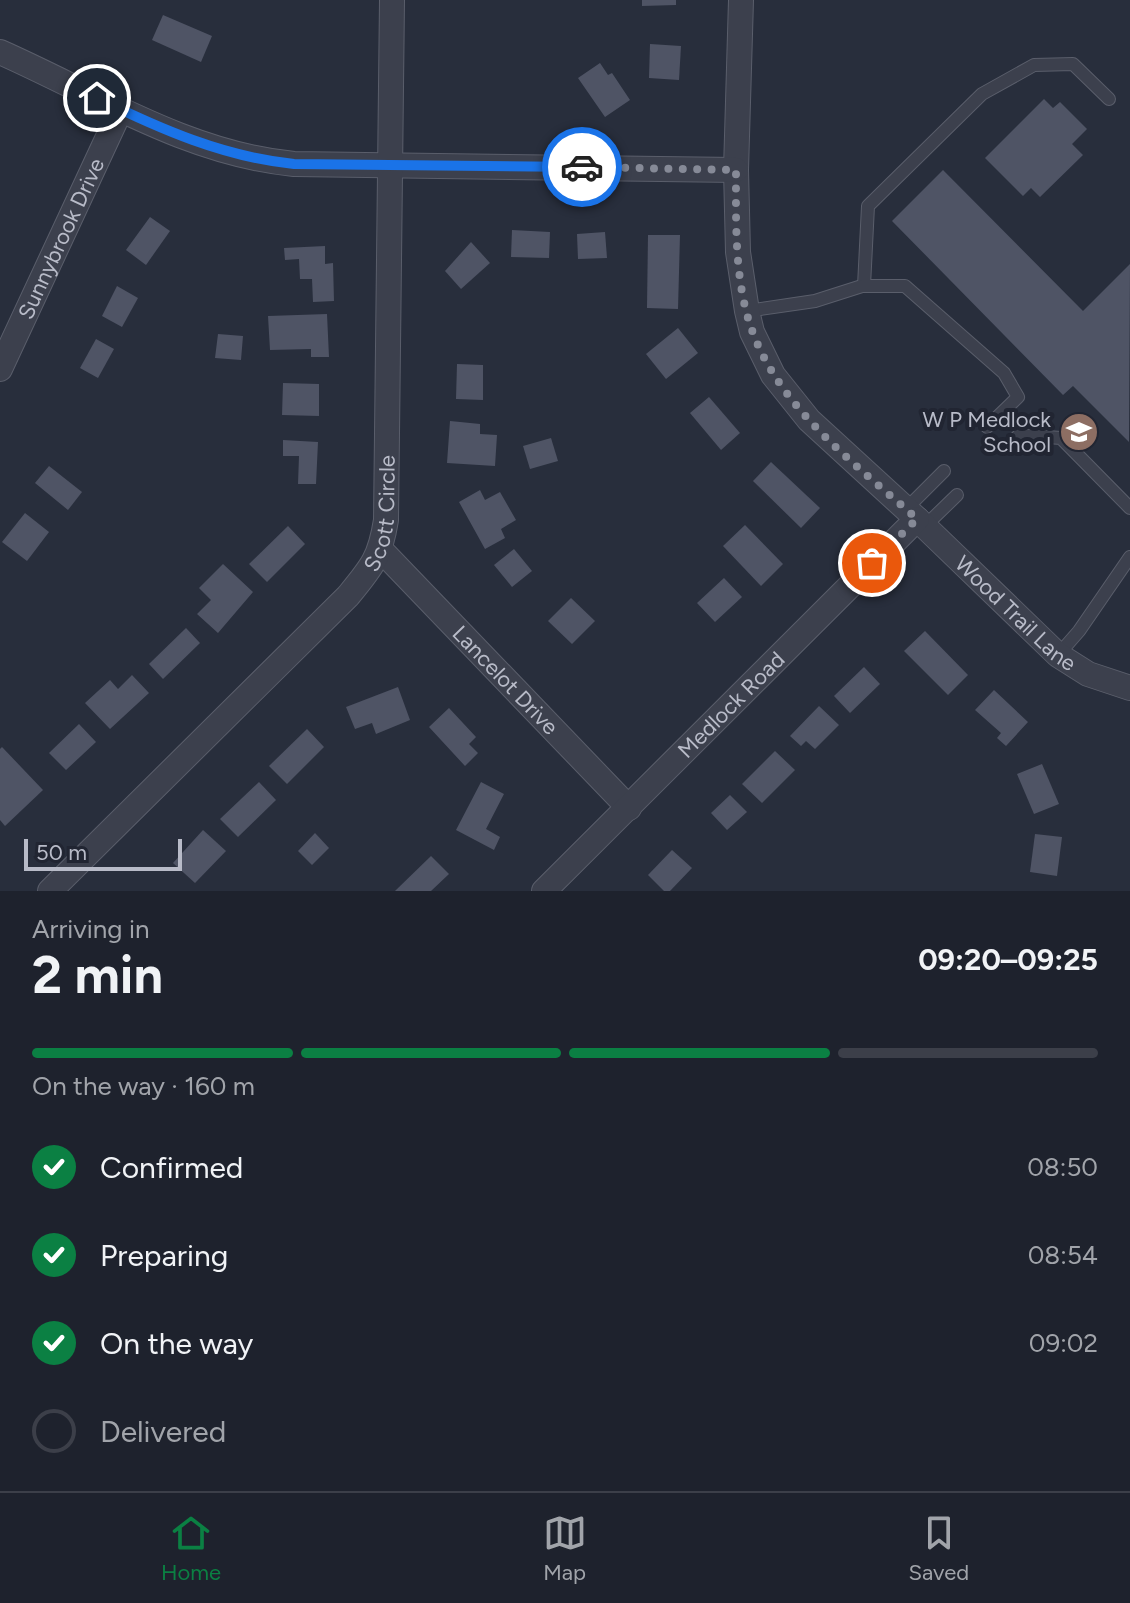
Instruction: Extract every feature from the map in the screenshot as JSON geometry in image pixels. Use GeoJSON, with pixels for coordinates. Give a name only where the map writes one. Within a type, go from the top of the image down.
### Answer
{"type":"FeatureCollection","features":[{"type":"Feature","properties":{"kind":"street","name":"Scott Circle"},"geometry":{"type":"LineString","coordinates":[[50,891],[348,596],[374,564],[381,550],[386,520],[392,0]]}},
{"type":"Feature","properties":{"kind":"street","name":"Wood Trail Lane"},"geometry":{"type":"LineString","coordinates":[[741,0],[736,170],[738,252],[747,311],[762,352],[787,396],[809,420],[1058,655],[1088,674],[1130,688]]}},
{"type":"Feature","properties":{"kind":"street"},"geometry":{"type":"LineString","coordinates":[[0,52],[196,141],[263,161],[390,166],[736,170]]}},
{"type":"Feature","properties":{"kind":"street","name":"Sunnybrook Drive"},"geometry":{"type":"LineString","coordinates":[[0,369],[121,109]]}},
{"type":"Feature","properties":{"kind":"street","name":"Medlock Road"},"geometry":{"type":"LineString","coordinates":[[544,891],[915,518]]}},
{"type":"Feature","properties":{"kind":"street","name":"Lancelot Drive"},"geometry":{"type":"LineString","coordinates":[[381,550],[629,808]]}},
{"type":"Feature","properties":{"kind":"lane"},"geometry":{"type":"LineString","coordinates":[[864,286],[868,206],[982,94],[1034,65],[1073,64],[1109,99]]}},
{"type":"Feature","properties":{"kind":"lane"},"geometry":{"type":"LineString","coordinates":[[747,311],[815,301],[864,286],[905,286],[1004,373],[1018,397],[987,427]]}},
{"type":"Feature","properties":{"kind":"lane"},"geometry":{"type":"LineString","coordinates":[[1007,447],[1019,435],[1061,438],[1130,508]]}},
{"type":"Feature","properties":{"kind":"lane"},"geometry":{"type":"LineString","coordinates":[[915,518],[944,471]]}},
{"type":"Feature","properties":{"kind":"lane"},"geometry":{"type":"LineString","coordinates":[[915,518],[957,495]]}},
{"type":"Feature","properties":{"kind":"lane"},"geometry":{"type":"LineString","coordinates":[[1058,655],[1079,631],[1130,557]]}},
{"type":"Feature","properties":{"kind":"building"},"geometry":{"type":"Polygon","coordinates":[[[642,0],[676,0],[676,5],[642,6],[642,0]]]}},
{"type":"Feature","properties":{"kind":"building"},"geometry":{"type":"Polygon","coordinates":[[[163,15],[212,36],[201,62],[152,40],[163,15]]]}},
{"type":"Feature","properties":{"kind":"building"},"geometry":{"type":"Polygon","coordinates":[[[650,44],[681,46],[679,80],[649,78],[650,44]]]}},
{"type":"Feature","properties":{"kind":"building"},"geometry":{"type":"Polygon","coordinates":[[[600,63],[608,75],[612,73],[630,100],[605,117],[578,78],[600,63]]]}},
{"type":"Feature","properties":{"kind":"building"},"geometry":{"type":"Polygon","coordinates":[[[1044,99],[1053,108],[1060,102],[1087,129],[1072,144],[1083,155],[1040,197],[1031,188],[1023,196],[985,158],[1044,99]]]}},
{"type":"Feature","properties":{"kind":"building"},"geometry":{"type":"Polygon","coordinates":[[[943,170],[1083,311],[1130,264],[1129,442],[1073,386],[1063,395],[892,221],[943,170]]]}},
{"type":"Feature","properties":{"kind":"building"},"geometry":{"type":"Polygon","coordinates":[[[150,217],[170,231],[146,265],[126,250],[150,217]]]}},
{"type":"Feature","properties":{"kind":"building"},"geometry":{"type":"Polygon","coordinates":[[[512,230],[550,232],[549,258],[511,257],[512,230]]]}},
{"type":"Feature","properties":{"kind":"building"},"geometry":{"type":"Polygon","coordinates":[[[605,232],[607,258],[578,259],[577,234],[605,232]]]}},
{"type":"Feature","properties":{"kind":"building"},"geometry":{"type":"Polygon","coordinates":[[[648,235],[680,235],[678,309],[647,308],[648,235]]]}},
{"type":"Feature","properties":{"kind":"building"},"geometry":{"type":"Polygon","coordinates":[[[471,242],[490,263],[461,289],[445,271],[471,242]]]}},
{"type":"Feature","properties":{"kind":"building"},"geometry":{"type":"Polygon","coordinates":[[[325,246],[325,264],[333,263],[334,301],[313,302],[312,279],[300,279],[299,259],[285,260],[284,248],[325,246]]]}},
{"type":"Feature","properties":{"kind":"building"},"geometry":{"type":"Polygon","coordinates":[[[117,286],[138,298],[122,327],[102,316],[117,286]]]}},
{"type":"Feature","properties":{"kind":"building"},"geometry":{"type":"Polygon","coordinates":[[[327,314],[329,357],[311,357],[311,349],[270,350],[268,316],[327,314]]]}},
{"type":"Feature","properties":{"kind":"building"},"geometry":{"type":"Polygon","coordinates":[[[678,328],[698,353],[666,379],[646,354],[678,328]]]}},
{"type":"Feature","properties":{"kind":"building"},"geometry":{"type":"Polygon","coordinates":[[[218,334],[243,336],[241,360],[215,358],[218,334]]]}},
{"type":"Feature","properties":{"kind":"building"},"geometry":{"type":"Polygon","coordinates":[[[96,339],[114,349],[98,378],[80,368],[96,339]]]}},
{"type":"Feature","properties":{"kind":"building"},"geometry":{"type":"Polygon","coordinates":[[[457,364],[483,365],[483,400],[456,399],[457,364]]]}},
{"type":"Feature","properties":{"kind":"building"},"geometry":{"type":"Polygon","coordinates":[[[283,383],[319,384],[319,416],[282,415],[283,383]]]}},
{"type":"Feature","properties":{"kind":"building"},"geometry":{"type":"Polygon","coordinates":[[[709,397],[740,433],[721,450],[690,413],[709,397]]]}},
{"type":"Feature","properties":{"kind":"building"},"geometry":{"type":"Polygon","coordinates":[[[450,421],[480,424],[480,434],[497,435],[495,466],[447,463],[450,421]]]}},
{"type":"Feature","properties":{"kind":"building"},"geometry":{"type":"Polygon","coordinates":[[[551,438],[558,461],[530,469],[523,446],[551,438]]]}},
{"type":"Feature","properties":{"kind":"building"},"geometry":{"type":"Polygon","coordinates":[[[283,440],[318,442],[316,484],[298,484],[299,456],[283,456],[283,440]]]}},
{"type":"Feature","properties":{"kind":"building"},"geometry":{"type":"Polygon","coordinates":[[[771,462],[820,508],[801,528],[753,481],[771,462]]]}},
{"type":"Feature","properties":{"kind":"building"},"geometry":{"type":"Polygon","coordinates":[[[49,466],[82,492],[68,510],[35,483],[49,466]]]}},
{"type":"Feature","properties":{"kind":"building"},"geometry":{"type":"Polygon","coordinates":[[[480,490],[485,500],[500,492],[516,520],[501,529],[505,538],[485,549],[459,502],[480,490]]]}},
{"type":"Feature","properties":{"kind":"building"},"geometry":{"type":"Polygon","coordinates":[[[25,513],[49,532],[27,561],[2,542],[25,513]]]}},
{"type":"Feature","properties":{"kind":"building"},"geometry":{"type":"Polygon","coordinates":[[[745,525],[783,564],[761,586],[723,546],[745,525]]]}},
{"type":"Feature","properties":{"kind":"building"},"geometry":{"type":"Polygon","coordinates":[[[288,526],[305,544],[267,582],[249,564],[288,526]]]}},
{"type":"Feature","properties":{"kind":"building"},"geometry":{"type":"Polygon","coordinates":[[[514,549],[532,571],[512,587],[494,565],[514,549]]]}},
{"type":"Feature","properties":{"kind":"building"},"geometry":{"type":"Polygon","coordinates":[[[223,564],[253,592],[218,633],[197,614],[211,600],[199,588],[223,564]]]}},
{"type":"Feature","properties":{"kind":"building"},"geometry":{"type":"Polygon","coordinates":[[[724,578],[742,597],[715,622],[697,603],[724,578]]]}},
{"type":"Feature","properties":{"kind":"building"},"geometry":{"type":"Polygon","coordinates":[[[571,598],[595,621],[572,644],[548,621],[571,598]]]}},
{"type":"Feature","properties":{"kind":"building"},"geometry":{"type":"Polygon","coordinates":[[[186,628],[200,643],[163,679],[149,664],[186,628]]]}},
{"type":"Feature","properties":{"kind":"building"},"geometry":{"type":"Polygon","coordinates":[[[925,631],[968,675],[948,695],[904,651],[925,631]]]}},
{"type":"Feature","properties":{"kind":"building"},"geometry":{"type":"Polygon","coordinates":[[[864,667],[880,684],[850,713],[834,696],[864,667]]]}},
{"type":"Feature","properties":{"kind":"building"},"geometry":{"type":"Polygon","coordinates":[[[132,675],[149,693],[110,729],[85,703],[110,680],[118,689],[132,675]]]}},
{"type":"Feature","properties":{"kind":"building"},"geometry":{"type":"Polygon","coordinates":[[[398,687],[410,720],[376,734],[372,723],[355,729],[346,707],[398,687]]]}},
{"type":"Feature","properties":{"kind":"building"},"geometry":{"type":"Polygon","coordinates":[[[994,690],[1028,722],[1006,746],[997,738],[1001,733],[975,710],[994,690]]]}},
{"type":"Feature","properties":{"kind":"building"},"geometry":{"type":"Polygon","coordinates":[[[819,706],[839,725],[815,749],[806,741],[801,746],[790,736],[819,706]]]}},
{"type":"Feature","properties":{"kind":"building"},"geometry":{"type":"Polygon","coordinates":[[[449,708],[476,737],[469,744],[478,753],[465,766],[429,727],[449,708]]]}},
{"type":"Feature","properties":{"kind":"building"},"geometry":{"type":"Polygon","coordinates":[[[79,724],[96,742],[66,770],[49,753],[79,724]]]}},
{"type":"Feature","properties":{"kind":"building"},"geometry":{"type":"Polygon","coordinates":[[[307,729],[324,747],[287,784],[269,766],[307,729]]]}},
{"type":"Feature","properties":{"kind":"building"},"geometry":{"type":"Polygon","coordinates":[[[2,747],[43,790],[5,826],[0,820],[2,747]]]}},
{"type":"Feature","properties":{"kind":"building"},"geometry":{"type":"Polygon","coordinates":[[[775,751],[795,770],[762,803],[742,784],[775,751]]]}},
{"type":"Feature","properties":{"kind":"building"},"geometry":{"type":"Polygon","coordinates":[[[1042,764],[1059,804],[1034,814],[1017,774],[1042,764]]]}},
{"type":"Feature","properties":{"kind":"building"},"geometry":{"type":"Polygon","coordinates":[[[259,782],[276,800],[238,837],[220,819],[259,782]]]}},
{"type":"Feature","properties":{"kind":"building"},"geometry":{"type":"Polygon","coordinates":[[[481,782],[504,794],[486,829],[500,837],[494,850],[456,830],[481,782]]]}},
{"type":"Feature","properties":{"kind":"building"},"geometry":{"type":"Polygon","coordinates":[[[730,795],[747,812],[727,830],[711,813],[730,795]]]}},
{"type":"Feature","properties":{"kind":"building"},"geometry":{"type":"Polygon","coordinates":[[[203,830],[226,851],[195,883],[173,863],[203,830]]]}},
{"type":"Feature","properties":{"kind":"building"},"geometry":{"type":"Polygon","coordinates":[[[315,833],[329,848],[312,865],[298,851],[315,833]]]}},
{"type":"Feature","properties":{"kind":"building"},"geometry":{"type":"Polygon","coordinates":[[[1035,834],[1062,837],[1057,876],[1030,872],[1035,834]]]}},
{"type":"Feature","properties":{"kind":"building"},"geometry":{"type":"Polygon","coordinates":[[[672,850],[692,868],[670,891],[664,891],[648,875],[672,850]]]}},
{"type":"Feature","properties":{"kind":"building"},"geometry":{"type":"Polygon","coordinates":[[[431,856],[449,874],[431,891],[395,891],[431,856]]]}},
{"type":"Feature","properties":{"kind":"way so far"},"geometry":{"type":"LineString","coordinates":[[582,167],[736,170],[742,285],[752,332],[773,375],[809,420],[917,519],[872,563]]}},
{"type":"Feature","properties":{"kind":"place","name":"W P Medlock School"},"geometry":{"type":"Point","coordinates":[1079,432]}},
{"type":"Feature","properties":{"kind":"route"},"geometry":{"type":"LineString","coordinates":[[97,98],[196,141],[263,161],[294,164],[582,167]]}}]}
